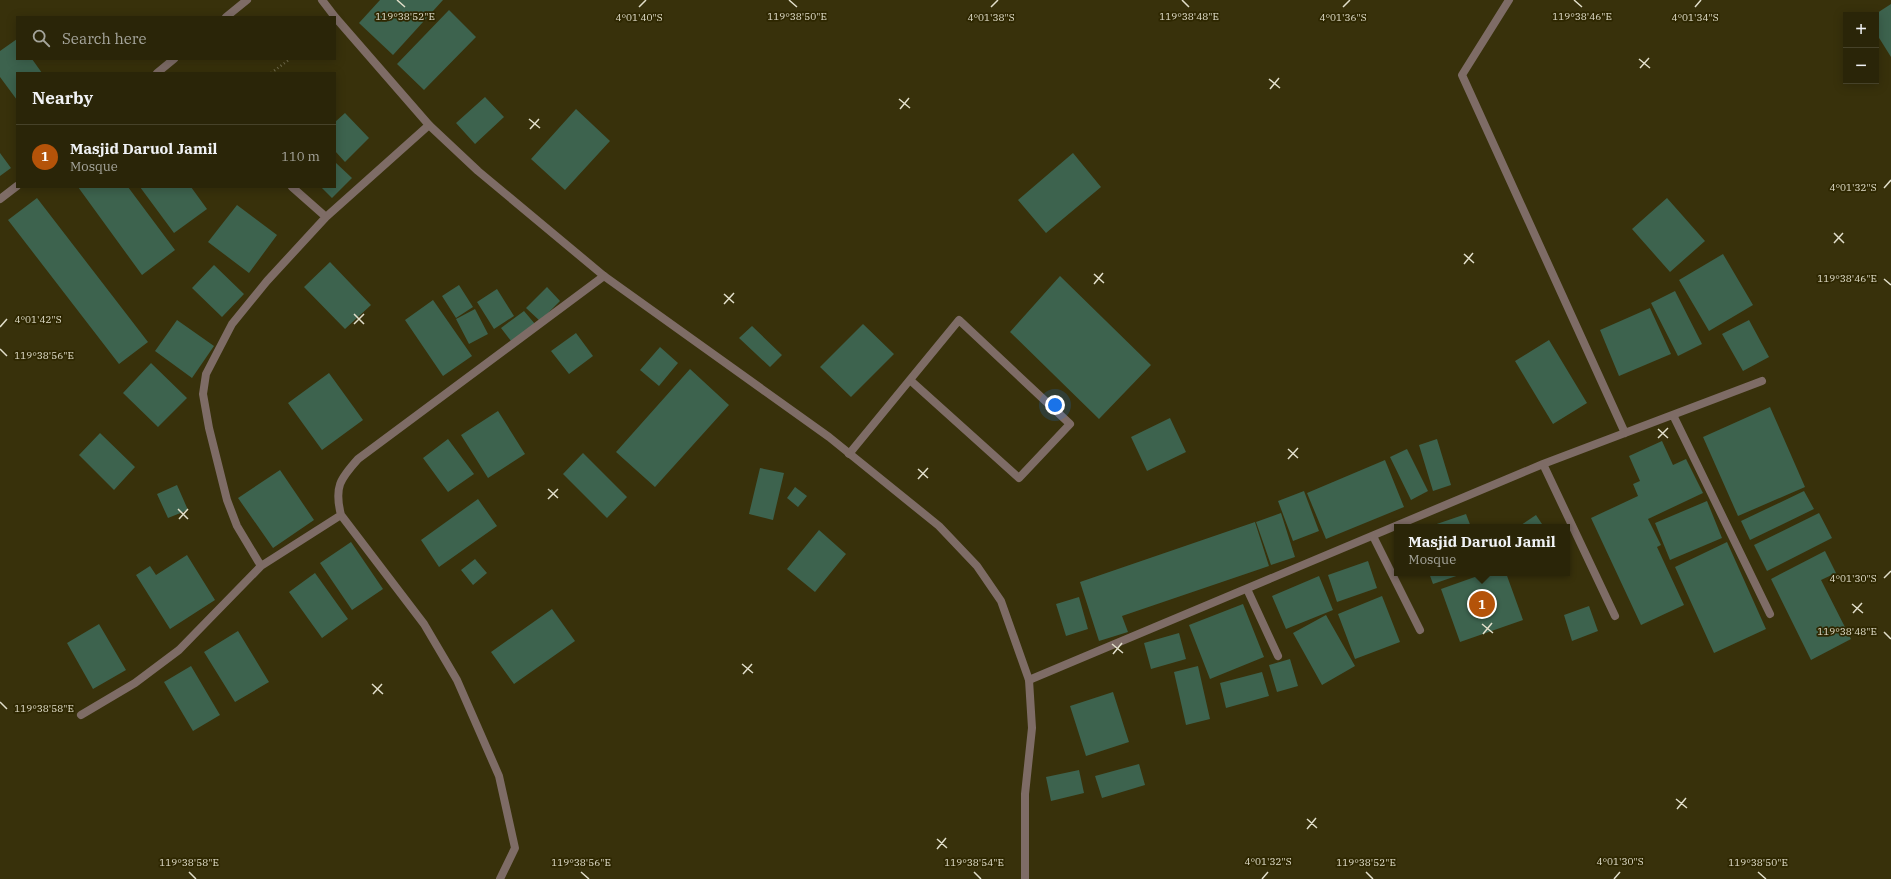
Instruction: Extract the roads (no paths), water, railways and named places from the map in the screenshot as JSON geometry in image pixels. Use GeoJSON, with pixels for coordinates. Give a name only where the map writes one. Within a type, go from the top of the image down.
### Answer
{"type":"FeatureCollection","features":[{"type":"Feature","properties":{"kind":"street"},"geometry":{"type":"LineString","coordinates":[[227,16],[247,0]]}},
{"type":"Feature","properties":{"kind":"street"},"geometry":{"type":"LineString","coordinates":[[322,0],[334,16]]}},
{"type":"Feature","properties":{"kind":"street"},"geometry":{"type":"LineString","coordinates":[[1509,0],[1462,75],[1625,433]]}},
{"type":"Feature","properties":{"kind":"street"},"geometry":{"type":"LineString","coordinates":[[336,18],[429,124],[478,171],[604,276],[829,437],[939,526],[977,566],[1001,601],[1030,680],[1032,728],[1025,794],[1025,879]]}},
{"type":"Feature","properties":{"kind":"street"},"geometry":{"type":"LineString","coordinates":[[157,72],[173,60]]}},
{"type":"Feature","properties":{"kind":"street"},"geometry":{"type":"LineString","coordinates":[[261,566],[237,526],[227,500],[203,394],[206,374],[232,324],[267,281],[326,217],[429,124]]}},
{"type":"Feature","properties":{"kind":"street"},"geometry":{"type":"LineString","coordinates":[[0,200],[16,187]]}},
{"type":"Feature","properties":{"kind":"street"},"geometry":{"type":"LineString","coordinates":[[293,188],[326,217]]}},
{"type":"Feature","properties":{"kind":"street"},"geometry":{"type":"LineString","coordinates":[[500,879],[515,848],[496,769],[456,680],[424,624],[341,515],[337,500],[338,489],[342,477],[358,459],[604,276]]}},
{"type":"Feature","properties":{"kind":"street"},"geometry":{"type":"LineString","coordinates":[[849,454],[959,320],[1070,424],[1019,478],[910,380]]}},
{"type":"Feature","properties":{"kind":"street"},"geometry":{"type":"LineString","coordinates":[[1401,524],[1543,464],[1762,381]]}},
{"type":"Feature","properties":{"kind":"street"},"geometry":{"type":"LineString","coordinates":[[1673,415],[1770,614]]}},
{"type":"Feature","properties":{"kind":"street"},"geometry":{"type":"LineString","coordinates":[[1543,464],[1615,616]]}},
{"type":"Feature","properties":{"kind":"street"},"geometry":{"type":"LineString","coordinates":[[81,715],[136,683],[179,650],[261,566],[341,515]]}},
{"type":"Feature","properties":{"kind":"street"},"geometry":{"type":"LineString","coordinates":[[1030,680],[1394,527]]}},
{"type":"Feature","properties":{"kind":"street"},"geometry":{"type":"LineString","coordinates":[[1373,536],[1420,630]]}},
{"type":"Feature","properties":{"kind":"street"},"geometry":{"type":"LineString","coordinates":[[1247,589],[1278,656]]}},
{"type":"Feature","properties":{"kind":"place","name":"Masjid Daruol Jamil"},"geometry":{"type":"Point","coordinates":[1482,604]}}]}
